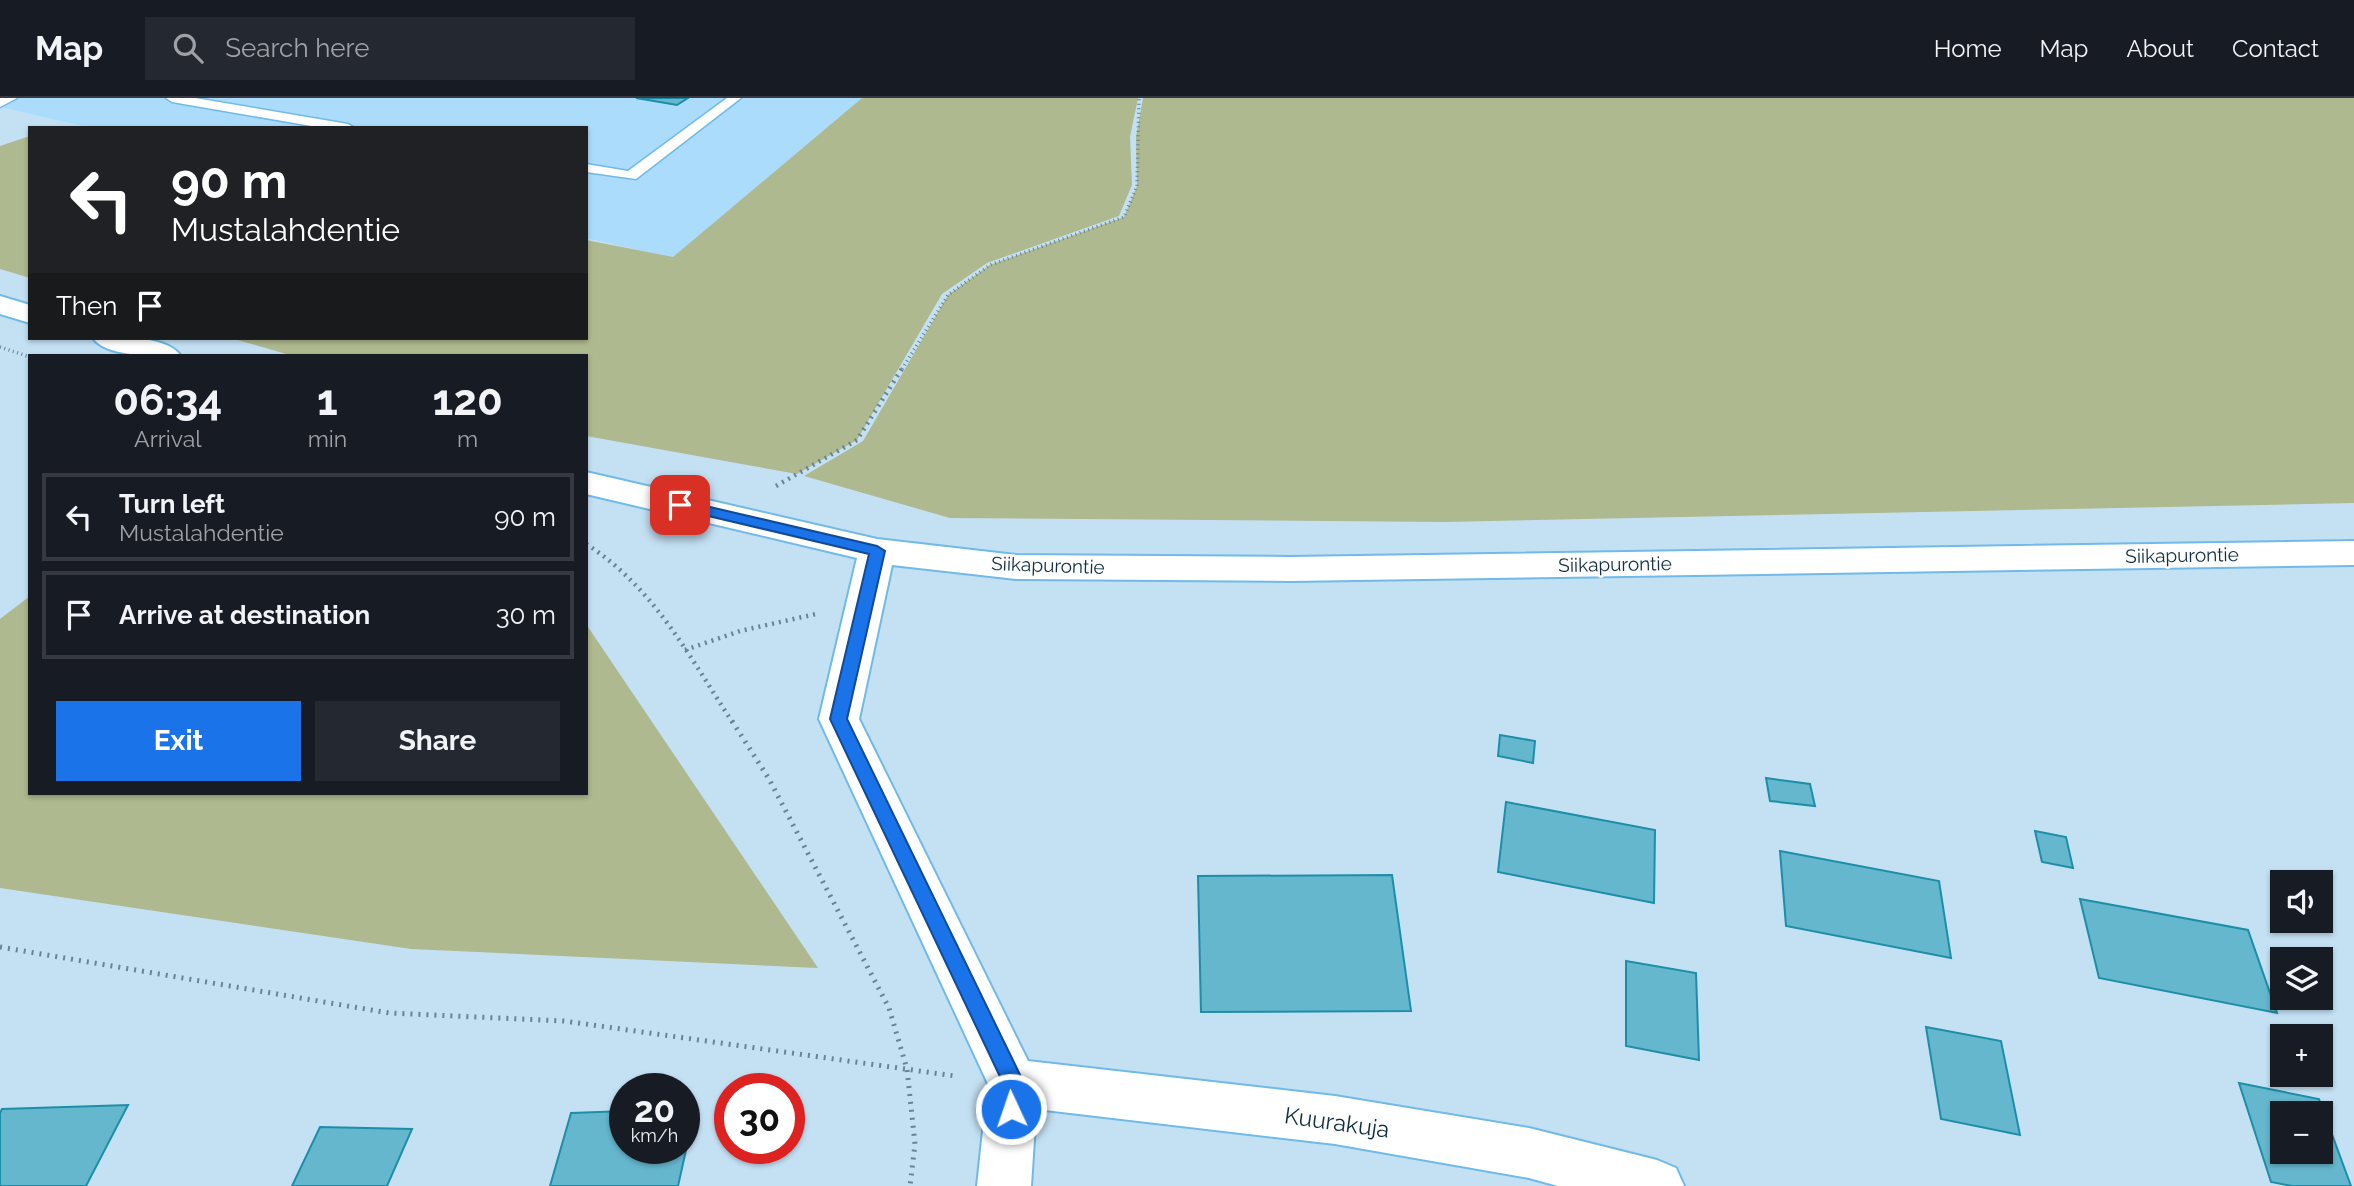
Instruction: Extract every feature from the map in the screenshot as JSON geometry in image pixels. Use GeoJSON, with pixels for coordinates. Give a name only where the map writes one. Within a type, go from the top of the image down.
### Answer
{"type":"FeatureCollection","features":[{"type":"Feature","properties":{"kind":"street"},"geometry":{"type":"LineString","coordinates":[[0,305],[28,313]]}},
{"type":"Feature","properties":{"kind":"street"},"geometry":{"type":"LineString","coordinates":[[115,340],[162,354]]}},
{"type":"Feature","properties":{"kind":"street","name":"Siikapurontie"},"geometry":{"type":"LineString","coordinates":[[588,483],[877,551],[1016,567],[1290,569],[2354,553]]}},
{"type":"Feature","properties":{"kind":"street"},"geometry":{"type":"LineString","coordinates":[[877,551],[839,719],[1013,1083],[1004,1186]]}},
{"type":"Feature","properties":{"kind":"street","name":"Kuurakuja"},"geometry":{"type":"LineString","coordinates":[[1013,1083],[1335,1120],[1529,1153],[1657,1186]]}},
{"type":"Feature","properties":{"kind":"lane"},"geometry":{"type":"LineString","coordinates":[[0,103],[11,98]]}},
{"type":"Feature","properties":{"kind":"lane"},"geometry":{"type":"LineString","coordinates":[[172,98],[336,126]]}},
{"type":"Feature","properties":{"kind":"lane"},"geometry":{"type":"LineString","coordinates":[[588,168],[631,176],[735,98]]}},
{"type":"Feature","properties":{"kind":"path"},"geometry":{"type":"LineString","coordinates":[[726,516],[857,440],[948,295],[990,265],[1124,217],[1137,186],[1139,98]]}},
{"type":"Feature","properties":{"kind":"path"},"geometry":{"type":"LineString","coordinates":[[0,347],[28,356]]}},
{"type":"Feature","properties":{"kind":"path"},"geometry":{"type":"LineString","coordinates":[[588,545],[613,561],[656,605],[769,779],[889,1008],[907,1069],[915,1144],[909,1186]]}},
{"type":"Feature","properties":{"kind":"path"},"geometry":{"type":"LineString","coordinates":[[685,650],[740,631],[827,611],[864,611]]}},
{"type":"Feature","properties":{"kind":"path"},"geometry":{"type":"LineString","coordinates":[[0,947],[389,1013],[564,1021],[1013,1083]]}},
{"type":"Feature","properties":{"kind":"shaded area"},"geometry":{"type":"Polygon","coordinates":[[[0,98],[862,98],[673,258],[588,238],[588,126],[83,126],[0,107],[0,98]]]}},
{"type":"Feature","properties":{"kind":"green space"},"geometry":{"type":"Polygon","coordinates":[[[862,98],[1138,98],[1130,137],[1132,185],[1119,216],[987,263],[942,294],[857,440],[797,474],[588,436],[588,354],[287,354],[238,340],[588,340],[588,240],[673,257],[862,98]]]}},
{"type":"Feature","properties":{"kind":"green space"},"geometry":{"type":"Polygon","coordinates":[[[1143,98],[2354,98],[2354,503],[1445,522],[950,518],[804,476],[863,441],[948,295],[990,265],[1124,217],[1137,186],[1136,137],[1143,98]]]}},
{"type":"Feature","properties":{"kind":"green space"},"geometry":{"type":"Polygon","coordinates":[[[28,137],[28,277],[0,269],[0,146],[28,137]]]}},
{"type":"Feature","properties":{"kind":"green space"},"geometry":{"type":"Polygon","coordinates":[[[28,598],[28,795],[588,795],[588,627],[818,968],[411,949],[0,888],[0,619],[28,598]]]}},
{"type":"Feature","properties":{"kind":"building"},"geometry":{"type":"Polygon","coordinates":[[[636,98],[688,98],[677,105],[636,98]]]}},
{"type":"Feature","properties":{"kind":"building"},"geometry":{"type":"Polygon","coordinates":[[[1500,735],[1535,741],[1533,763],[1498,756],[1500,735]]]}},
{"type":"Feature","properties":{"kind":"building"},"geometry":{"type":"Polygon","coordinates":[[[1766,778],[1810,784],[1815,806],[1770,801],[1766,778]]]}},
{"type":"Feature","properties":{"kind":"building"},"geometry":{"type":"Polygon","coordinates":[[[1506,802],[1655,830],[1654,903],[1498,872],[1506,802]]]}},
{"type":"Feature","properties":{"kind":"building"},"geometry":{"type":"Polygon","coordinates":[[[2035,831],[2066,837],[2073,868],[2042,862],[2035,831]]]}},
{"type":"Feature","properties":{"kind":"building"},"geometry":{"type":"Polygon","coordinates":[[[1780,851],[1939,881],[1951,958],[1786,926],[1780,851]]]}},
{"type":"Feature","properties":{"kind":"building"},"geometry":{"type":"Polygon","coordinates":[[[1392,875],[1411,1011],[1201,1012],[1198,876],[1392,875]]]}},
{"type":"Feature","properties":{"kind":"building"},"geometry":{"type":"Polygon","coordinates":[[[2080,899],[2248,930],[2270,993],[2270,1010],[2276,1010],[2277,1013],[2099,978],[2080,899]]]}},
{"type":"Feature","properties":{"kind":"building"},"geometry":{"type":"Polygon","coordinates":[[[1626,961],[1696,973],[1699,1060],[1626,1046],[1626,961]]]}},
{"type":"Feature","properties":{"kind":"building"},"geometry":{"type":"Polygon","coordinates":[[[1926,1027],[2001,1041],[2020,1135],[1941,1119],[1926,1027]]]}},
{"type":"Feature","properties":{"kind":"building"},"geometry":{"type":"Polygon","coordinates":[[[2239,1083],[2319,1099],[2320,1101],[2270,1101],[2270,1164],[2333,1164],[2333,1137],[2351,1186],[2292,1186],[2271,1182],[2239,1083]]]}},
{"type":"Feature","properties":{"kind":"building"},"geometry":{"type":"Polygon","coordinates":[[[128,1105],[86,1186],[0,1186],[2,1109],[128,1105]]]}},
{"type":"Feature","properties":{"kind":"building"},"geometry":{"type":"Polygon","coordinates":[[[609,1112],[609,1164],[683,1164],[678,1186],[550,1186],[571,1113],[609,1112]]]}},
{"type":"Feature","properties":{"kind":"building"},"geometry":{"type":"Polygon","coordinates":[[[320,1127],[412,1129],[387,1186],[292,1186],[320,1127]]]}},
{"type":"Feature","properties":{"kind":"route"},"geometry":{"type":"LineString","coordinates":[[680,505],[877,551],[839,719],[1013,1083],[1011,1109]]}}]}
